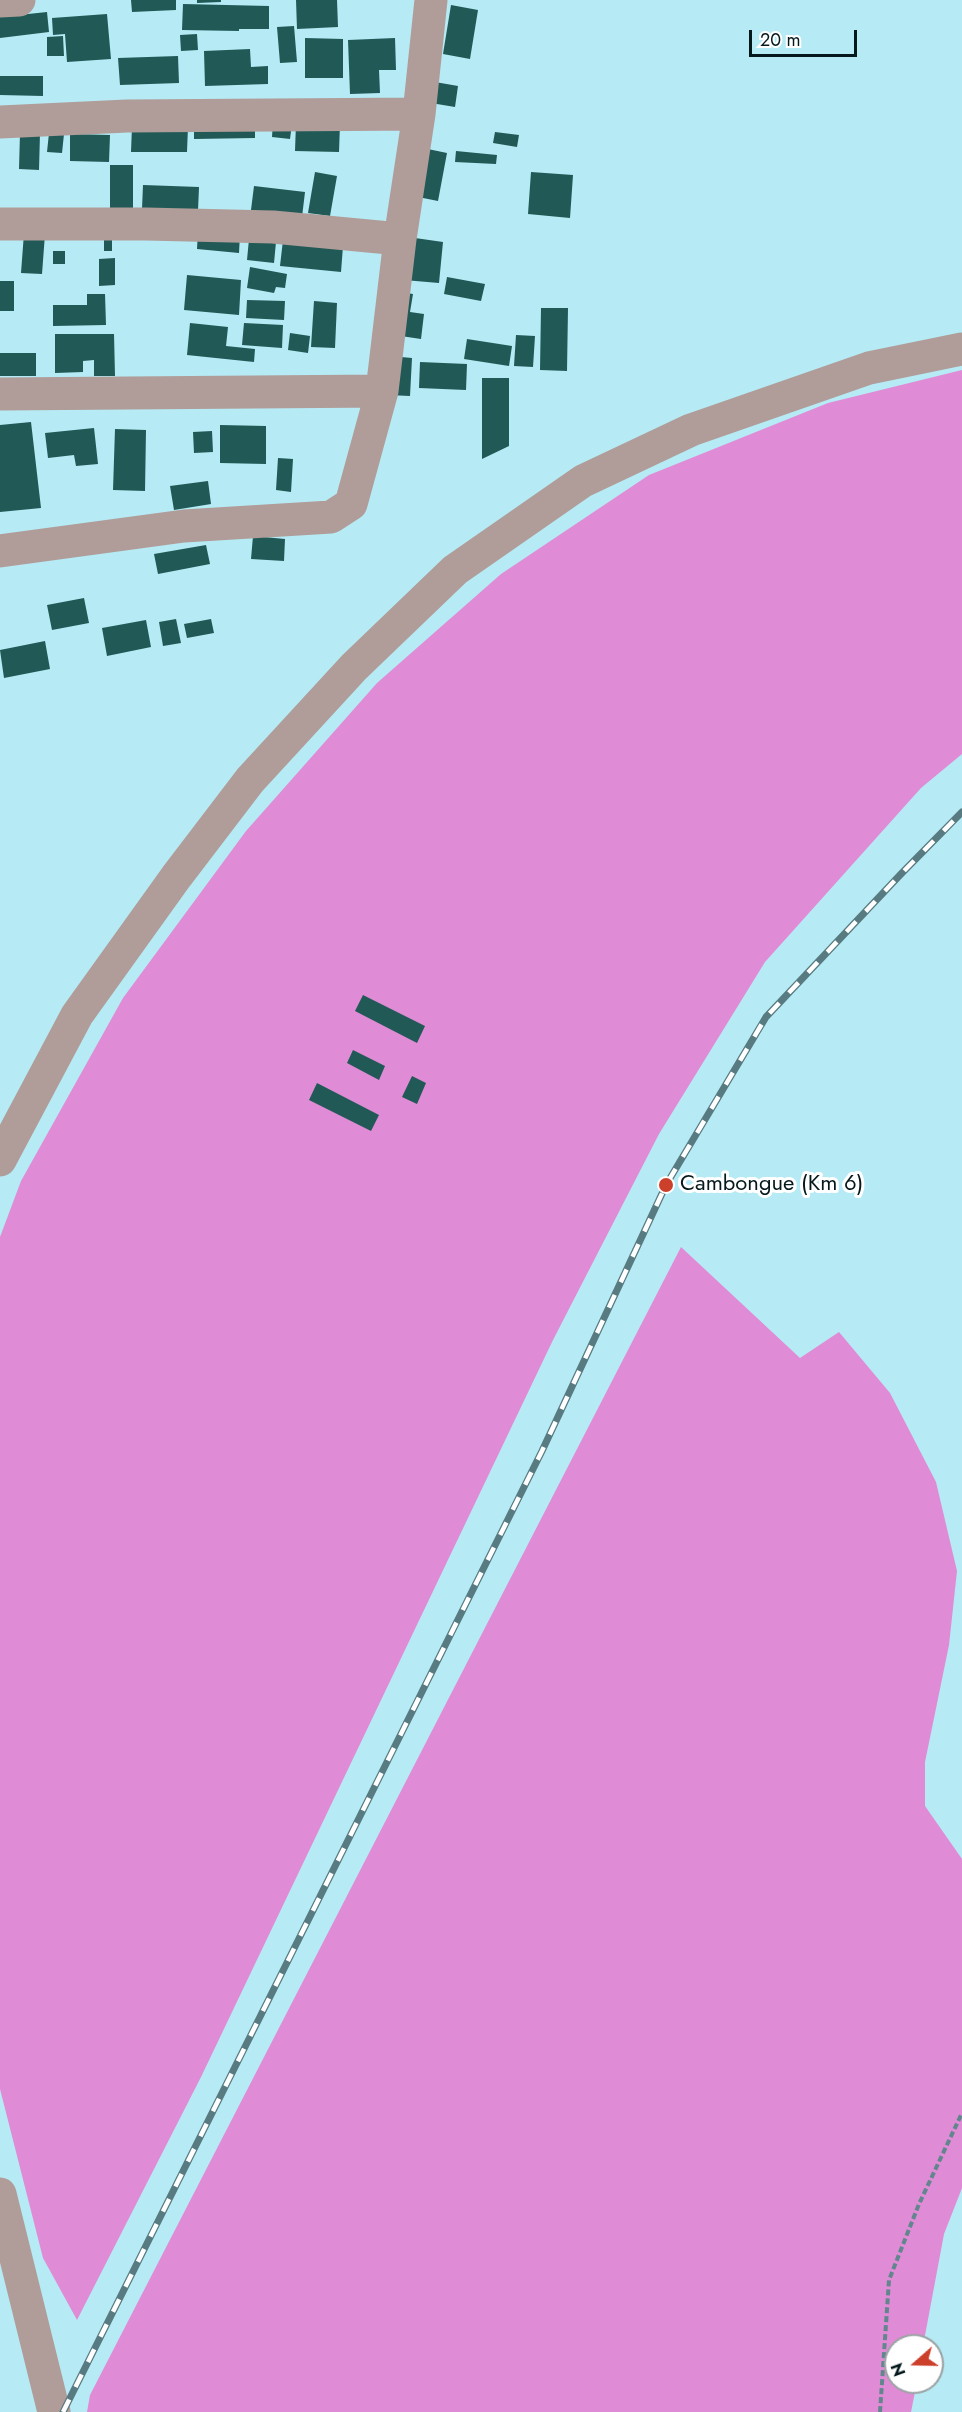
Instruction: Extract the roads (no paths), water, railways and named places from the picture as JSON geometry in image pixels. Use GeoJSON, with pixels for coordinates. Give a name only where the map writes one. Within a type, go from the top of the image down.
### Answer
{"type":"FeatureCollection","features":[{"type":"Feature","properties":{"kind":"street"},"geometry":{"type":"LineString","coordinates":[[0,1],[19,0]]}},
{"type":"Feature","properties":{"kind":"street"},"geometry":{"type":"LineString","coordinates":[[0,551],[184,526],[331,516],[351,504],[382,392],[400,239],[419,114],[431,0]]}},
{"type":"Feature","properties":{"kind":"street"},"geometry":{"type":"LineString","coordinates":[[0,122],[127,116],[419,114]]}},
{"type":"Feature","properties":{"kind":"street"},"geometry":{"type":"LineString","coordinates":[[0,224],[273,227],[400,239]]}},
{"type":"Feature","properties":{"kind":"street"},"geometry":{"type":"LineString","coordinates":[[0,1160],[77,1015],[176,877],[250,780],[354,667],[455,570],[583,481],[691,430],[869,368],[962,349]]}},
{"type":"Feature","properties":{"kind":"street"},"geometry":{"type":"LineString","coordinates":[[0,394],[382,392]]}},
{"type":"Feature","properties":{"kind":"street"},"geometry":{"type":"LineString","coordinates":[[0,2194],[54,2412]]}},
{"type":"Feature","properties":{"kind":"railway"},"geometry":{"type":"LineString","coordinates":[[63,2412],[542,1451],[666,1185],[766,1017],[962,812]]}},
{"type":"Feature","properties":{"kind":"place","name":"Cambongue (Km 6)"},"geometry":{"type":"Point","coordinates":[666,1185]}}]}
